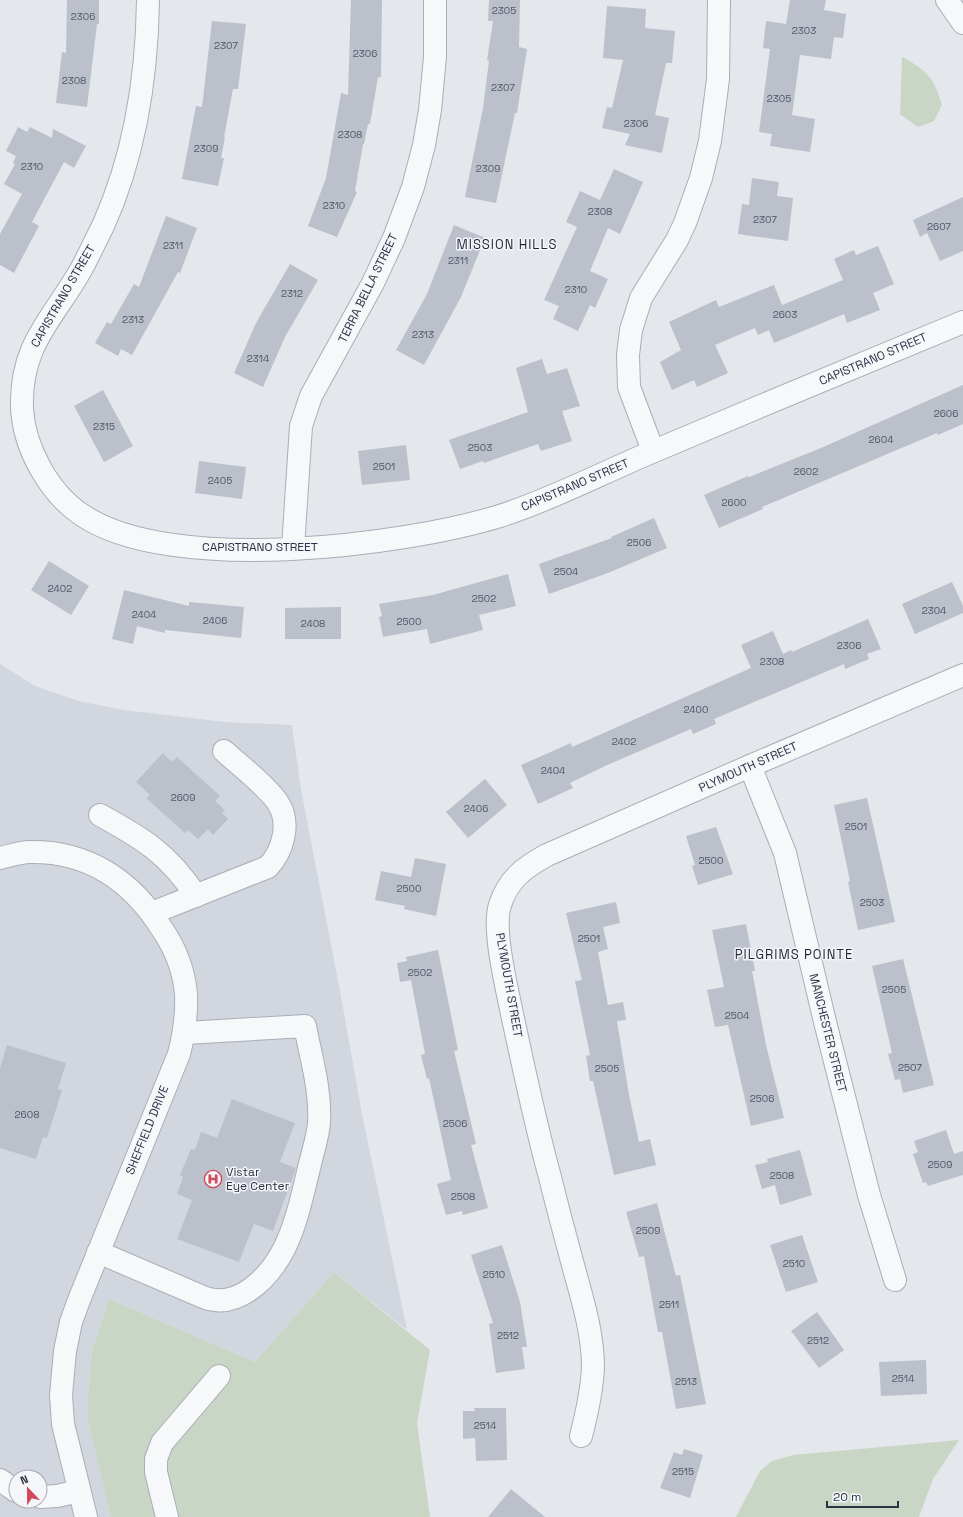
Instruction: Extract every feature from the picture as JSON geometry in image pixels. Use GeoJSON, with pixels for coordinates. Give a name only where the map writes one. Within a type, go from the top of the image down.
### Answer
{"type":"FeatureCollection","features":[{"type":"Feature","properties":{"kind":"street","name":"CAPISTRANO STREET"},"geometry":{"type":"LineString","coordinates":[[148,0],[146,61],[141,97],[120,182],[104,223],[79,272],[46,322],[31,350],[24,376],[22,408],[26,429],[32,449],[46,478],[62,499],[84,516],[106,528],[128,536],[190,547],[245,550],[342,546],[396,540],[478,522],[552,496],[653,451],[963,322]]}},
{"type":"Feature","properties":{"kind":"street","name":"TERRA BELLA STREET"},"geometry":{"type":"LineString","coordinates":[[293,548],[302,426],[311,396],[373,283],[394,238],[413,187],[424,145],[430,110],[435,57],[435,0]]}},
{"type":"Feature","properties":{"kind":"street"},"geometry":{"type":"LineString","coordinates":[[653,451],[629,387],[628,355],[631,330],[641,298],[673,246],[685,223],[700,178],[710,141],[718,79],[719,0]]}},
{"type":"Feature","properties":{"kind":"street"},"geometry":{"type":"LineString","coordinates":[[947,0],[963,23]]}},
{"type":"Feature","properties":{"kind":"street","name":"PLYMOUTH STREET"},"geometry":{"type":"LineString","coordinates":[[580,1436],[591,1394],[593,1366],[591,1337],[549,1175],[508,992],[501,954],[498,918],[499,905],[506,890],[517,874],[526,866],[750,766],[963,675]]}},
{"type":"Feature","properties":{"kind":"street"},"geometry":{"type":"LineString","coordinates":[[152,913],[268,866],[275,859],[282,844],[284,827],[278,803],[224,751]]}},
{"type":"Feature","properties":{"kind":"street","name":"MANCHESTER STREET"},"geometry":{"type":"LineString","coordinates":[[750,766],[785,853],[827,1030],[869,1195],[895,1280]]}},
{"type":"Feature","properties":{"kind":"street"},"geometry":{"type":"LineString","coordinates":[[100,815],[140,837],[167,858],[196,896]]}},
{"type":"Feature","properties":{"kind":"street","name":"SHEFFIELD DRIVE"},"geometry":{"type":"LineString","coordinates":[[0,858],[28,852],[58,854],[80,859],[116,877],[142,900],[171,942],[181,969],[186,994],[185,1033],[178,1054],[71,1322],[65,1351],[61,1394],[63,1424],[86,1517]]}},
{"type":"Feature","properties":{"kind":"street"},"geometry":{"type":"LineString","coordinates":[[98,1252],[203,1297],[213,1301],[223,1302],[239,1296],[253,1288],[284,1249],[300,1203],[319,1125],[320,1101],[305,1026],[185,1033]]}},
{"type":"Feature","properties":{"kind":"street"},"geometry":{"type":"LineString","coordinates":[[167,1517],[156,1472],[156,1460],[162,1443],[219,1376]]}},
{"type":"Feature","properties":{"kind":"street"},"geometry":{"type":"LineString","coordinates":[[48,1496],[79,1491]]}},
{"type":"Feature","properties":{"kind":"shaded area"},"geometry":{"type":"Polygon","coordinates":[[[0,664],[35,686],[79,701],[124,710],[225,722],[292,725],[301,790],[362,1114],[407,1330],[334,1272],[255,1362],[109,1299],[92,1350],[88,1395],[88,1422],[111,1517],[0,1517],[0,664]]]}},
{"type":"Feature","properties":{"kind":"green space"},"geometry":{"type":"Polygon","coordinates":[[[902,57],[924,71],[936,88],[942,105],[934,121],[918,127],[900,114],[902,57]]]}},
{"type":"Feature","properties":{"kind":"green space"},"geometry":{"type":"Polygon","coordinates":[[[334,1272],[430,1350],[417,1423],[430,1517],[111,1517],[88,1422],[88,1395],[92,1350],[109,1299],[255,1362],[334,1272]]]}},
{"type":"Feature","properties":{"kind":"green space"},"geometry":{"type":"Polygon","coordinates":[[[959,1440],[933,1479],[919,1517],[736,1517],[760,1471],[772,1461],[793,1455],[959,1440]]]}},
{"type":"Feature","properties":{"kind":"building"},"geometry":{"type":"Polygon","coordinates":[[[67,0],[99,0],[99,24],[97,24],[87,107],[56,103],[62,52],[66,53],[67,0]]]}},
{"type":"Feature","properties":{"kind":"building"},"geometry":{"type":"Polygon","coordinates":[[[351,0],[382,0],[381,77],[378,77],[370,124],[368,124],[363,144],[355,191],[357,192],[337,237],[308,226],[326,178],[341,93],[348,95],[351,0]]]}},
{"type":"Feature","properties":{"kind":"building"},"geometry":{"type":"Polygon","coordinates":[[[489,0],[520,0],[519,47],[527,49],[517,113],[515,113],[496,203],[465,197],[483,108],[489,61],[487,60],[493,21],[488,21],[489,0]]]}},
{"type":"Feature","properties":{"kind":"building"},"geometry":{"type":"Polygon","coordinates":[[[790,0],[826,0],[824,10],[846,14],[843,38],[834,37],[831,59],[800,55],[792,115],[815,119],[810,152],[770,146],[772,134],[759,132],[770,49],[763,48],[766,21],[786,24],[790,0]]]}},
{"type":"Feature","properties":{"kind":"building"},"geometry":{"type":"Polygon","coordinates":[[[607,6],[646,9],[645,28],[675,31],[672,63],[666,63],[655,115],[669,118],[662,153],[625,145],[630,134],[602,128],[607,107],[612,108],[623,60],[603,58],[607,6]]]}},
{"type":"Feature","properties":{"kind":"building"},"geometry":{"type":"Polygon","coordinates":[[[212,21],[246,24],[238,89],[233,89],[221,158],[224,158],[218,186],[182,179],[196,106],[202,107],[212,21]]]}},
{"type":"Feature","properties":{"kind":"building"},"geometry":{"type":"Polygon","coordinates":[[[18,127],[27,132],[30,127],[52,138],[53,129],[86,146],[74,168],[64,162],[32,222],[39,226],[14,273],[0,265],[0,234],[22,194],[4,184],[15,164],[13,163],[16,156],[6,151],[18,127]]]}},
{"type":"Feature","properties":{"kind":"building"},"geometry":{"type":"Polygon","coordinates":[[[614,169],[643,182],[620,234],[608,228],[590,271],[608,279],[595,308],[590,305],[578,331],[553,319],[559,306],[544,300],[577,227],[566,222],[580,191],[600,200],[614,169]]]}},
{"type":"Feature","properties":{"kind":"building"},"geometry":{"type":"Polygon","coordinates":[[[752,178],[779,182],[777,196],[793,198],[788,241],[738,234],[742,204],[749,205],[752,178]]]}},
{"type":"Feature","properties":{"kind":"building"},"geometry":{"type":"Polygon","coordinates":[[[963,197],[963,251],[940,261],[927,233],[920,237],[913,220],[963,197]]]}},
{"type":"Feature","properties":{"kind":"building"},"geometry":{"type":"Polygon","coordinates":[[[166,216],[197,228],[180,273],[178,272],[132,355],[121,349],[118,356],[95,343],[107,322],[111,324],[134,284],[139,287],[166,216]]]}},
{"type":"Feature","properties":{"kind":"building"},"geometry":{"type":"Polygon","coordinates":[[[454,225],[485,238],[461,297],[424,365],[396,350],[427,294],[454,225]]]}},
{"type":"Feature","properties":{"kind":"building"},"geometry":{"type":"Polygon","coordinates":[[[878,246],[894,284],[873,293],[880,310],[847,323],[844,314],[774,343],[769,330],[758,335],[755,328],[715,345],[728,373],[697,387],[694,380],[672,390],[660,362],[681,350],[669,322],[716,300],[719,307],[774,285],[782,305],[843,280],[834,259],[854,250],[856,255],[878,246]]]}},
{"type":"Feature","properties":{"kind":"building"},"geometry":{"type":"Polygon","coordinates":[[[290,264],[318,280],[285,337],[263,387],[234,373],[256,323],[290,264]]]}},
{"type":"Feature","properties":{"kind":"building"},"geometry":{"type":"Polygon","coordinates":[[[542,359],[547,374],[567,368],[580,406],[562,411],[572,441],[541,451],[538,444],[484,463],[483,461],[460,469],[449,440],[528,412],[516,368],[542,359]]]}},
{"type":"Feature","properties":{"kind":"building"},"geometry":{"type":"Polygon","coordinates":[[[963,385],[963,424],[938,435],[937,433],[762,507],[763,509],[719,528],[704,495],[748,476],[749,477],[821,448],[963,385]]]}},
{"type":"Feature","properties":{"kind":"building"},"geometry":{"type":"Polygon","coordinates":[[[103,390],[133,446],[104,462],[74,406],[103,390]]]}},
{"type":"Feature","properties":{"kind":"building"},"geometry":{"type":"Polygon","coordinates":[[[406,445],[410,480],[362,485],[358,451],[406,445]]]}},
{"type":"Feature","properties":{"kind":"building"},"geometry":{"type":"Polygon","coordinates":[[[199,461],[246,467],[242,499],[195,493],[199,461]]]}},
{"type":"Feature","properties":{"kind":"building"},"geometry":{"type":"Polygon","coordinates":[[[654,518],[667,548],[608,573],[549,594],[539,564],[612,538],[611,537],[654,518]]]}},
{"type":"Feature","properties":{"kind":"building"},"geometry":{"type":"Polygon","coordinates":[[[49,561],[89,586],[71,615],[31,590],[49,561]]]}},
{"type":"Feature","properties":{"kind":"building"},"geometry":{"type":"Polygon","coordinates":[[[508,574],[516,606],[479,615],[483,630],[430,644],[427,629],[383,637],[379,617],[382,616],[379,604],[433,595],[508,574]]]}},
{"type":"Feature","properties":{"kind":"building"},"geometry":{"type":"Polygon","coordinates":[[[952,582],[963,606],[963,613],[915,634],[902,604],[952,582]]]}},
{"type":"Feature","properties":{"kind":"building"},"geometry":{"type":"Polygon","coordinates":[[[124,590],[189,606],[189,602],[244,607],[241,638],[165,630],[165,633],[137,626],[133,644],[112,639],[124,590]]]}},
{"type":"Feature","properties":{"kind":"building"},"geometry":{"type":"Polygon","coordinates":[[[341,607],[341,639],[285,639],[285,608],[341,607]]]}},
{"type":"Feature","properties":{"kind":"building"},"geometry":{"type":"Polygon","coordinates":[[[868,619],[881,649],[867,654],[869,659],[845,669],[844,664],[714,719],[716,724],[693,734],[691,729],[605,766],[570,783],[573,788],[538,804],[521,765],[571,743],[572,747],[751,668],[741,645],[773,631],[783,654],[791,650],[792,652],[868,619]]]}},
{"type":"Feature","properties":{"kind":"building"},"geometry":{"type":"Polygon","coordinates":[[[163,753],[172,762],[177,757],[220,796],[215,801],[225,810],[222,813],[228,819],[213,835],[208,829],[198,839],[188,830],[185,833],[146,798],[150,795],[136,782],[163,753]]]}},
{"type":"Feature","properties":{"kind":"building"},"geometry":{"type":"Polygon","coordinates":[[[485,779],[507,805],[468,838],[446,812],[485,779]]]}},
{"type":"Feature","properties":{"kind":"building"},"geometry":{"type":"Polygon","coordinates":[[[867,798],[895,922],[858,930],[848,882],[850,881],[834,805],[867,798]]]}},
{"type":"Feature","properties":{"kind":"building"},"geometry":{"type":"Polygon","coordinates":[[[716,827],[733,874],[698,885],[692,866],[695,865],[686,836],[716,827]]]}},
{"type":"Feature","properties":{"kind":"building"},"geometry":{"type":"Polygon","coordinates":[[[415,858],[446,864],[436,916],[404,909],[405,906],[375,900],[381,871],[411,877],[415,858]]]}},
{"type":"Feature","properties":{"kind":"building"},"geometry":{"type":"Polygon","coordinates":[[[616,902],[620,923],[603,927],[608,949],[598,952],[608,1005],[623,1002],[626,1020],[617,1021],[629,1095],[639,1142],[650,1139],[656,1165],[614,1175],[593,1081],[590,1081],[586,1056],[590,1055],[575,981],[582,980],[566,913],[616,902]]]}},
{"type":"Feature","properties":{"kind":"building"},"geometry":{"type":"Polygon","coordinates":[[[746,924],[755,971],[752,971],[766,1045],[784,1118],[751,1126],[728,1025],[715,1027],[707,990],[724,987],[712,930],[746,924]]]}},
{"type":"Feature","properties":{"kind":"building"},"geometry":{"type":"Polygon","coordinates":[[[438,950],[458,1050],[454,1051],[476,1144],[471,1145],[488,1208],[463,1215],[462,1211],[446,1215],[437,1184],[451,1180],[429,1078],[427,1079],[421,1055],[425,1054],[411,980],[400,982],[397,963],[407,961],[406,957],[438,950]]]}},
{"type":"Feature","properties":{"kind":"building"},"geometry":{"type":"Polygon","coordinates":[[[903,959],[934,1085],[903,1093],[900,1079],[895,1080],[888,1054],[892,1053],[872,966],[903,959]]]}},
{"type":"Feature","properties":{"kind":"building"},"geometry":{"type":"Polygon","coordinates":[[[7,1045],[66,1063],[58,1089],[62,1090],[47,1138],[43,1137],[36,1159],[0,1148],[0,1068],[7,1045]]]}},
{"type":"Feature","properties":{"kind":"building"},"geometry":{"type":"Polygon","coordinates":[[[232,1099],[295,1123],[280,1162],[296,1168],[273,1231],[254,1224],[239,1262],[177,1239],[192,1200],[177,1194],[183,1177],[180,1175],[191,1149],[195,1150],[201,1132],[217,1138],[232,1099]]]}},
{"type":"Feature","properties":{"kind":"building"},"geometry":{"type":"Polygon","coordinates":[[[946,1130],[954,1154],[963,1151],[963,1175],[928,1186],[926,1182],[923,1183],[913,1154],[918,1152],[914,1141],[946,1130]]]}},
{"type":"Feature","properties":{"kind":"building"},"geometry":{"type":"Polygon","coordinates":[[[800,1150],[812,1195],[780,1205],[775,1185],[762,1189],[755,1165],[768,1162],[767,1159],[800,1150]]]}},
{"type":"Feature","properties":{"kind":"building"},"geometry":{"type":"Polygon","coordinates":[[[657,1203],[676,1276],[680,1275],[706,1404],[676,1409],[662,1332],[658,1332],[644,1256],[639,1257],[626,1212],[657,1203]]]}},
{"type":"Feature","properties":{"kind":"building"},"geometry":{"type":"Polygon","coordinates":[[[802,1235],[818,1282],[786,1292],[770,1245],[802,1235]]]}},
{"type":"Feature","properties":{"kind":"building"},"geometry":{"type":"Polygon","coordinates":[[[502,1245],[520,1302],[527,1347],[522,1347],[525,1369],[496,1373],[489,1324],[493,1323],[471,1255],[502,1245]]]}},
{"type":"Feature","properties":{"kind":"building"},"geometry":{"type":"Polygon","coordinates":[[[817,1312],[844,1350],[819,1368],[791,1331],[817,1312]]]}},
{"type":"Feature","properties":{"kind":"building"},"geometry":{"type":"Polygon","coordinates":[[[926,1360],[927,1394],[881,1396],[879,1362],[926,1360]]]}},
{"type":"Feature","properties":{"kind":"building"},"geometry":{"type":"Polygon","coordinates":[[[474,1408],[506,1408],[507,1460],[476,1461],[475,1438],[463,1439],[463,1411],[475,1411],[474,1408]]]}},
{"type":"Feature","properties":{"kind":"building"},"geometry":{"type":"Polygon","coordinates":[[[684,1449],[703,1455],[690,1498],[660,1488],[674,1452],[682,1455],[684,1449]]]}},
{"type":"Feature","properties":{"kind":"building"},"geometry":{"type":"Polygon","coordinates":[[[511,1489],[545,1517],[488,1517],[511,1489]]]}},
{"type":"Feature","properties":{"kind":"place","name":"Vistar Eye Center"},"geometry":{"type":"Point","coordinates":[213,1179]}},
{"type":"Feature","properties":{"kind":"district","name":"MISSION HILLS"},"geometry":{"type":"Point","coordinates":[507,244]}},
{"type":"Feature","properties":{"kind":"district","name":"PILGRIMS POINTE"},"geometry":{"type":"Point","coordinates":[794,954]}}]}
